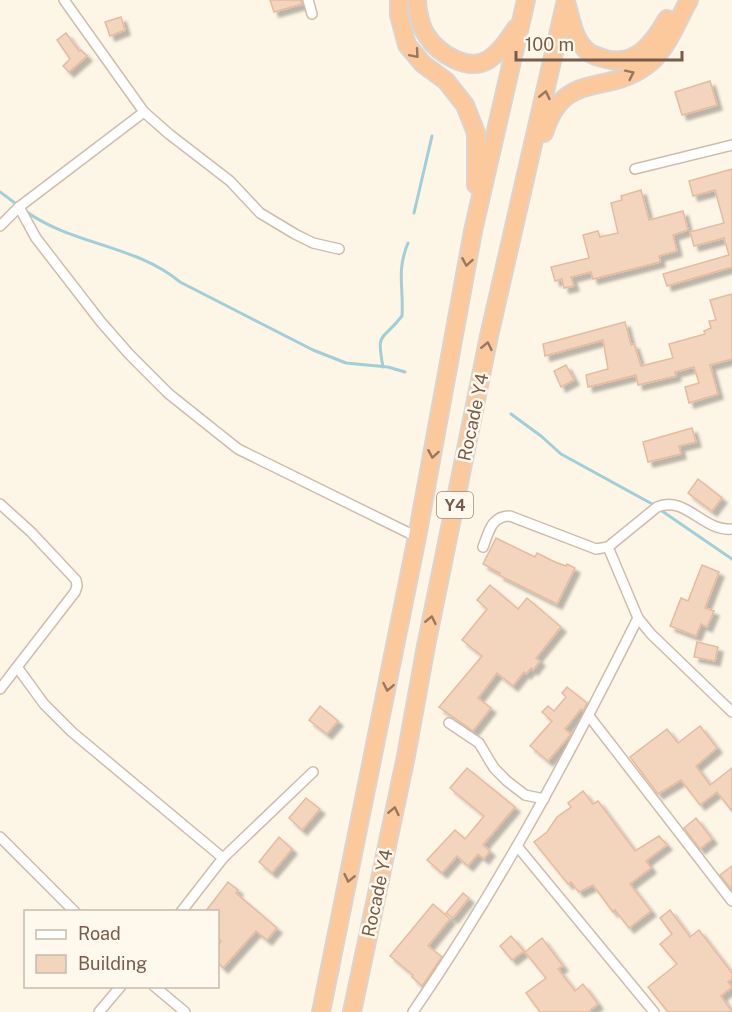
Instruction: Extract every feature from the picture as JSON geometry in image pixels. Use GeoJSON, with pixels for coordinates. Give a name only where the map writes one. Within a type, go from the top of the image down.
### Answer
{"type":"FeatureCollection","features":[{"type":"Feature","properties":{"kind":"highway"},"geometry":{"type":"LineString","coordinates":[[399,0],[399,15],[407,45],[423,64],[446,81],[465,105],[476,133],[477,174],[473,231]]}},
{"type":"Feature","properties":{"kind":"highway"},"geometry":{"type":"LineString","coordinates":[[417,0],[426,36],[446,56],[466,63],[486,61],[503,47],[521,20]]}},
{"type":"Feature","properties":{"kind":"highway","name":"Rocade Y4"},"geometry":{"type":"LineString","coordinates":[[321,1012],[417,537],[473,231],[526,0]]}},
{"type":"Feature","properties":{"kind":"highway"},"geometry":{"type":"LineString","coordinates":[[566,1],[575,34],[586,50],[595,56],[609,60],[623,60],[637,56],[651,44],[677,0]]}},
{"type":"Feature","properties":{"kind":"highway"},"geometry":{"type":"LineString","coordinates":[[516,222],[548,121],[560,100],[577,89],[625,78],[648,65],[662,50],[689,0]]}},
{"type":"Feature","properties":{"kind":"highway","name":"Rocade Y4"},"geometry":{"type":"LineString","coordinates":[[352,1012],[406,756],[428,634],[489,336],[566,1]]}},
{"type":"Feature","properties":{"kind":"street"},"geometry":{"type":"LineString","coordinates":[[64,0],[144,112],[230,181],[260,213],[313,243],[339,249]]}},
{"type":"Feature","properties":{"kind":"street"},"geometry":{"type":"LineString","coordinates":[[308,0],[312,14]]}},
{"type":"Feature","properties":{"kind":"street"},"geometry":{"type":"LineString","coordinates":[[0,226],[19,207],[144,112]]}},
{"type":"Feature","properties":{"kind":"street"},"geometry":{"type":"LineString","coordinates":[[635,169],[732,145]]}},
{"type":"Feature","properties":{"kind":"street"},"geometry":{"type":"LineString","coordinates":[[19,207],[36,238],[101,322],[169,394],[238,449],[417,537]]}},
{"type":"Feature","properties":{"kind":"street"},"geometry":{"type":"LineString","coordinates":[[0,504],[32,532],[76,580],[77,586],[75,592],[0,689]]}},
{"type":"Feature","properties":{"kind":"street"},"geometry":{"type":"LineString","coordinates":[[483,547],[492,523],[501,516],[510,516],[596,549],[608,547],[657,507],[665,504],[676,504],[722,530],[732,529]]}},
{"type":"Feature","properties":{"kind":"street"},"geometry":{"type":"LineString","coordinates":[[608,547],[638,618],[651,634],[732,712]]}},
{"type":"Feature","properties":{"kind":"street"},"geometry":{"type":"LineString","coordinates":[[413,1012],[448,961],[544,800],[638,618]]}},
{"type":"Feature","properties":{"kind":"street"},"geometry":{"type":"LineString","coordinates":[[17,668],[44,704],[72,732],[223,858]]}},
{"type":"Feature","properties":{"kind":"street"},"geometry":{"type":"LineString","coordinates":[[589,716],[732,901]]}},
{"type":"Feature","properties":{"kind":"street"},"geometry":{"type":"LineString","coordinates":[[449,723],[479,743],[495,768],[507,781],[525,795],[544,800]]}},
{"type":"Feature","properties":{"kind":"street"},"geometry":{"type":"LineString","coordinates":[[183,910],[223,858],[313,772]]}},
{"type":"Feature","properties":{"kind":"street"},"geometry":{"type":"LineString","coordinates":[[0,837],[73,910]]}},
{"type":"Feature","properties":{"kind":"street"},"geometry":{"type":"LineString","coordinates":[[517,846],[654,1012]]}},
{"type":"Feature","properties":{"kind":"street"},"geometry":{"type":"LineString","coordinates":[[99,1012],[119,988]]}},
{"type":"Feature","properties":{"kind":"street"},"geometry":{"type":"LineString","coordinates":[[155,988],[185,1012]]}},
{"type":"Feature","properties":{"kind":"building"},"geometry":{"type":"Polygon","coordinates":[[[270,0],[301,0],[302,4],[274,12],[270,0]]]}},
{"type":"Feature","properties":{"kind":"building"},"geometry":{"type":"Polygon","coordinates":[[[121,17],[125,30],[110,36],[105,22],[121,17]]]}},
{"type":"Feature","properties":{"kind":"building"},"geometry":{"type":"Polygon","coordinates":[[[66,33],[79,51],[81,50],[87,56],[69,72],[63,66],[70,59],[57,40],[66,33]]]}},
{"type":"Feature","properties":{"kind":"building"},"geometry":{"type":"Polygon","coordinates":[[[710,81],[717,105],[682,115],[675,92],[710,81]]]}},
{"type":"Feature","properties":{"kind":"building"},"geometry":{"type":"Polygon","coordinates":[[[732,169],[732,267],[667,286],[663,274],[729,255],[724,238],[694,246],[690,232],[724,223],[715,190],[693,196],[689,181],[732,169]]]}},
{"type":"Feature","properties":{"kind":"building"},"geometry":{"type":"Polygon","coordinates":[[[641,190],[649,220],[683,211],[688,230],[673,235],[677,251],[659,256],[660,262],[593,279],[591,272],[571,277],[574,286],[564,288],[562,279],[555,281],[551,267],[589,258],[583,235],[598,231],[600,237],[618,233],[611,203],[622,200],[621,196],[641,190]]]}},
{"type":"Feature","properties":{"kind":"building"},"geometry":{"type":"Polygon","coordinates":[[[732,294],[732,359],[710,365],[718,394],[689,403],[685,387],[699,383],[694,367],[675,372],[676,376],[638,385],[636,375],[588,387],[586,375],[608,369],[603,340],[545,356],[543,344],[625,322],[631,345],[634,344],[641,366],[673,358],[669,344],[705,334],[704,331],[711,328],[709,321],[716,320],[710,300],[732,294]]]}},
{"type":"Feature","properties":{"kind":"building"},"geometry":{"type":"Polygon","coordinates":[[[566,365],[574,380],[561,387],[554,371],[566,365]]]}},
{"type":"Feature","properties":{"kind":"building"},"geometry":{"type":"Polygon","coordinates":[[[692,428],[696,442],[679,446],[681,454],[648,462],[643,442],[692,428]]]}},
{"type":"Feature","properties":{"kind":"building"},"geometry":{"type":"Polygon","coordinates":[[[698,479],[722,498],[712,511],[688,493],[698,479]]]}},
{"type":"Feature","properties":{"kind":"building"},"geometry":{"type":"Polygon","coordinates":[[[496,538],[535,557],[537,553],[575,568],[557,604],[499,575],[500,573],[483,564],[496,538]]]}},
{"type":"Feature","properties":{"kind":"building"},"geometry":{"type":"Polygon","coordinates":[[[702,565],[719,572],[705,608],[714,611],[707,627],[701,624],[696,636],[670,626],[681,598],[688,601],[702,565]]]}},
{"type":"Feature","properties":{"kind":"building"},"geometry":{"type":"Polygon","coordinates":[[[490,585],[518,609],[527,598],[561,627],[536,658],[540,661],[533,670],[531,668],[526,674],[524,672],[513,686],[497,673],[478,698],[491,708],[473,731],[439,707],[482,656],[462,640],[487,609],[477,600],[490,585]]]}},
{"type":"Feature","properties":{"kind":"building"},"geometry":{"type":"Polygon","coordinates":[[[697,642],[718,647],[715,661],[694,657],[697,642]]]}},
{"type":"Feature","properties":{"kind":"building"},"geometry":{"type":"Polygon","coordinates":[[[567,687],[587,703],[583,711],[581,709],[565,729],[571,734],[548,761],[530,746],[552,721],[542,712],[548,706],[554,711],[566,697],[562,693],[567,687]]]}},
{"type":"Feature","properties":{"kind":"building"},"geometry":{"type":"Polygon","coordinates":[[[320,706],[338,721],[327,734],[309,720],[320,706]]]}},
{"type":"Feature","properties":{"kind":"building"},"geometry":{"type":"Polygon","coordinates":[[[700,726],[717,748],[696,766],[710,785],[732,768],[732,811],[717,792],[700,805],[681,780],[658,794],[630,757],[667,729],[678,743],[700,726]]]}},
{"type":"Feature","properties":{"kind":"building"},"geometry":{"type":"Polygon","coordinates":[[[467,768],[515,807],[483,845],[490,851],[484,859],[478,854],[468,866],[457,856],[442,873],[427,860],[455,830],[465,839],[484,816],[450,788],[467,768]]]}},
{"type":"Feature","properties":{"kind":"building"},"geometry":{"type":"Polygon","coordinates":[[[583,791],[593,804],[598,801],[635,851],[659,836],[667,845],[646,861],[651,868],[630,884],[651,911],[629,928],[615,910],[613,912],[593,885],[579,892],[571,882],[568,884],[534,842],[547,832],[557,817],[571,807],[568,803],[583,791]]]}},
{"type":"Feature","properties":{"kind":"building"},"geometry":{"type":"Polygon","coordinates":[[[306,798],[320,809],[302,830],[289,818],[306,798]]]}},
{"type":"Feature","properties":{"kind":"building"},"geometry":{"type":"Polygon","coordinates":[[[696,818],[712,839],[700,849],[684,828],[696,818]]]}},
{"type":"Feature","properties":{"kind":"building"},"geometry":{"type":"Polygon","coordinates":[[[279,837],[292,849],[272,873],[259,862],[279,837]]]}},
{"type":"Feature","properties":{"kind":"building"},"geometry":{"type":"Polygon","coordinates":[[[732,866],[732,890],[720,875],[732,866]]]}},
{"type":"Feature","properties":{"kind":"building"},"geometry":{"type":"Polygon","coordinates":[[[228,882],[238,890],[236,893],[277,928],[267,940],[256,931],[223,968],[219,964],[221,941],[219,939],[219,910],[207,910],[228,882]]]}},
{"type":"Feature","properties":{"kind":"building"},"geometry":{"type":"Polygon","coordinates":[[[463,893],[469,898],[453,918],[446,913],[463,893]]]}},
{"type":"Feature","properties":{"kind":"building"},"geometry":{"type":"Polygon","coordinates":[[[433,904],[450,919],[428,946],[442,957],[422,986],[412,977],[413,975],[390,956],[433,904]]]}},
{"type":"Feature","properties":{"kind":"building"},"geometry":{"type":"Polygon","coordinates":[[[670,910],[690,937],[699,930],[732,973],[732,979],[728,982],[732,987],[721,996],[732,1012],[668,1012],[648,987],[677,964],[660,944],[672,934],[660,918],[670,910]]]}},
{"type":"Feature","properties":{"kind":"building"},"geometry":{"type":"Polygon","coordinates":[[[511,936],[524,951],[512,960],[500,946],[511,936]]]}},
{"type":"Feature","properties":{"kind":"building"},"geometry":{"type":"Polygon","coordinates":[[[542,938],[563,966],[558,969],[575,991],[583,984],[598,1004],[588,1012],[540,1012],[526,993],[546,978],[525,952],[542,938]]]}},
{"type":"Feature","properties":{"kind":"waterway"},"geometry":{"type":"LineString","coordinates":[[414,213],[432,136]]}},
{"type":"Feature","properties":{"kind":"waterway"},"geometry":{"type":"LineString","coordinates":[[0,192],[19,206]]}},
{"type":"Feature","properties":{"kind":"waterway"},"geometry":{"type":"LineString","coordinates":[[24,210],[62,231],[123,252],[162,269],[180,282],[313,350],[346,363],[388,367],[405,372]]}},
{"type":"Feature","properties":{"kind":"waterway"},"geometry":{"type":"LineString","coordinates":[[383,367],[380,347],[382,337],[402,316],[401,271],[408,243]]}},
{"type":"Feature","properties":{"kind":"waterway"},"geometry":{"type":"LineString","coordinates":[[511,414],[561,454],[654,505]]}},
{"type":"Feature","properties":{"kind":"waterway"},"geometry":{"type":"LineString","coordinates":[[659,509],[732,559]]}}]}
